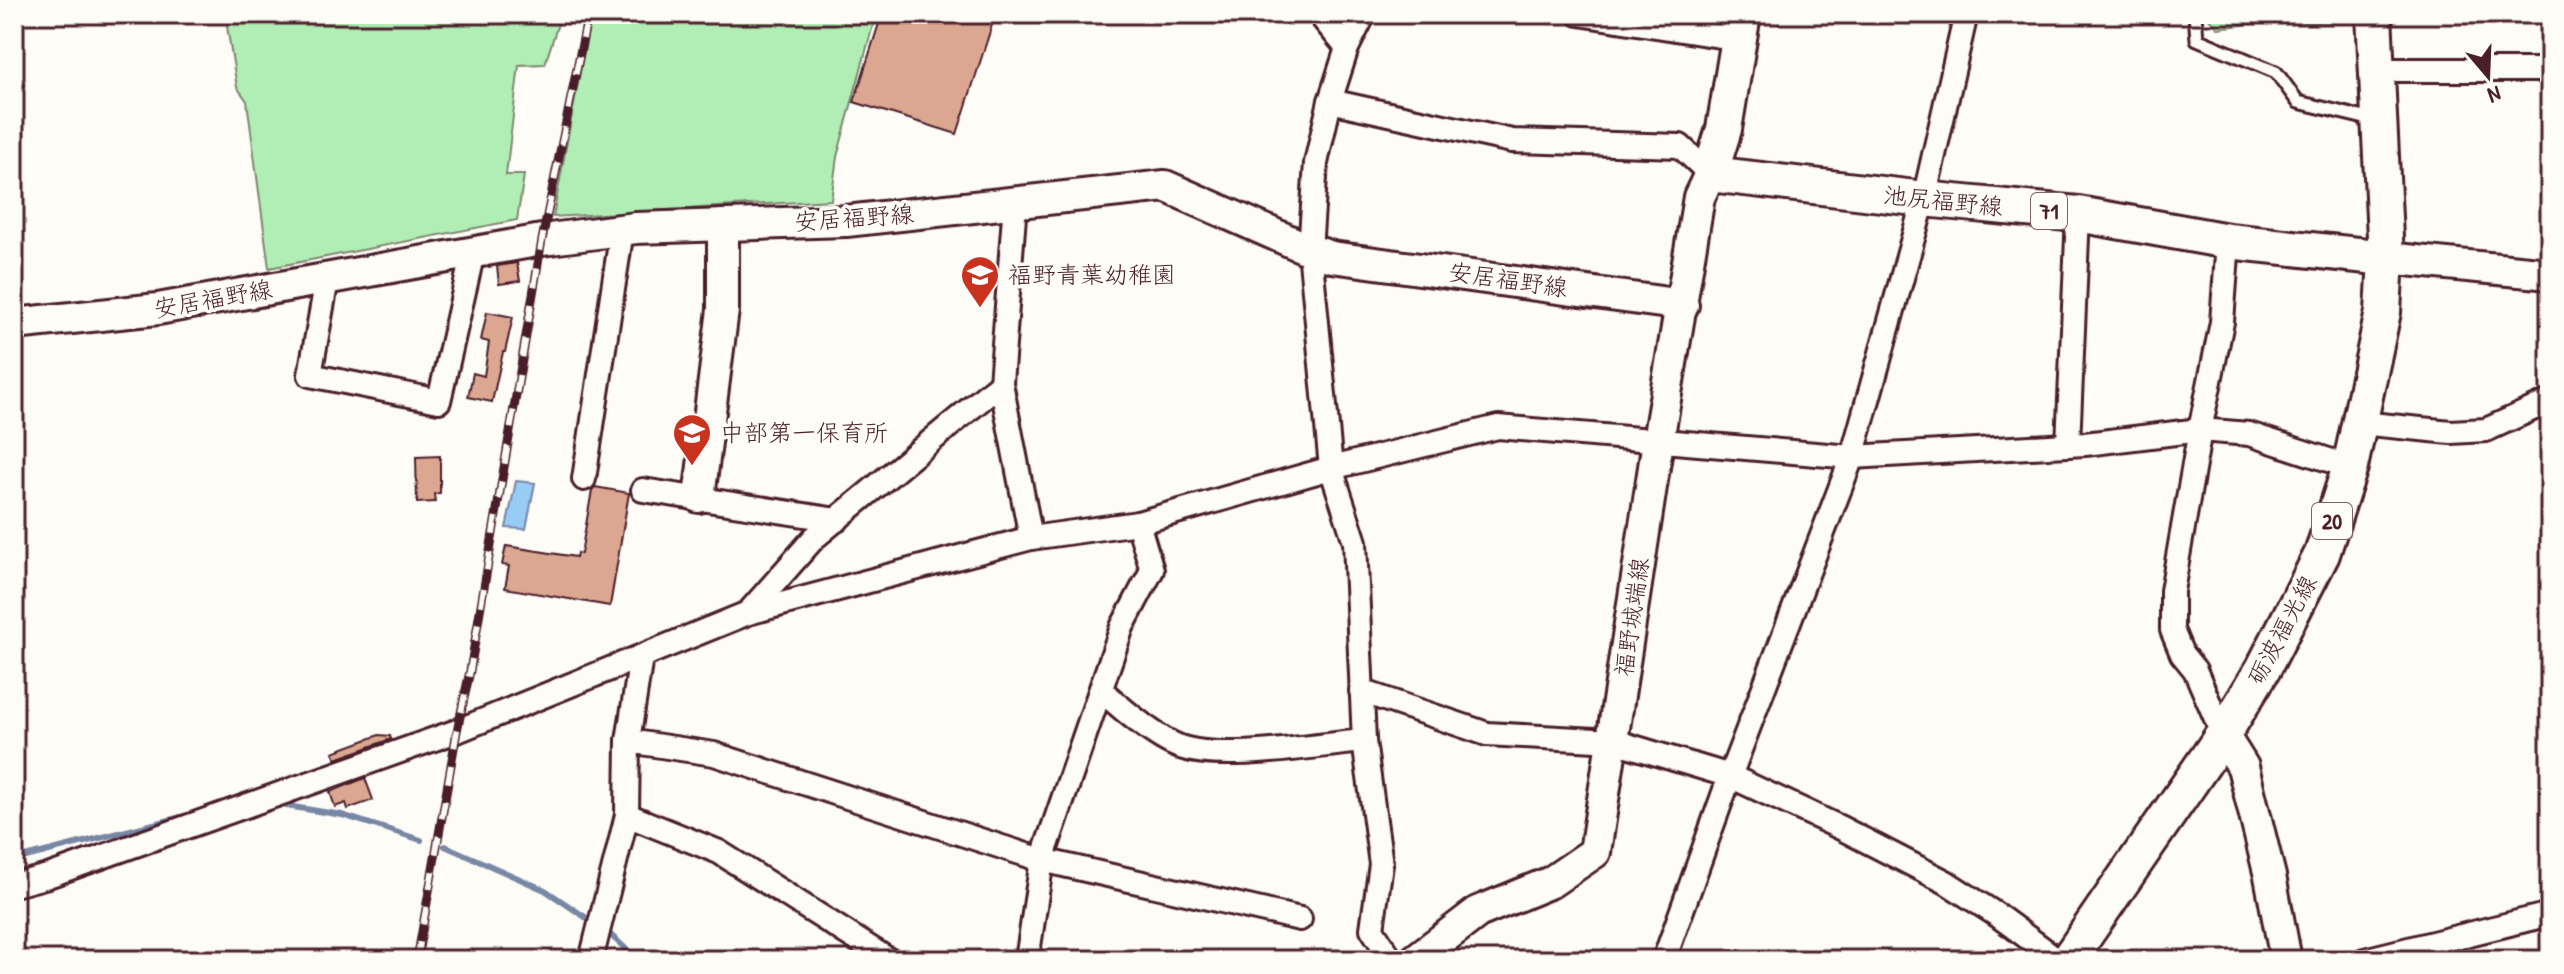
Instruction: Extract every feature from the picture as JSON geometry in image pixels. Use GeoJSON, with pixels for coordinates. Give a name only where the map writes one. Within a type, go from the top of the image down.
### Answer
{"type":"FeatureCollection","features":[{"type":"Feature","properties":{"kind":"main road","name":"砺波福光線"},"geometry":{"type":"LineString","coordinates":[[2068,960],[2223,735],[2263,669],[2322,554],[2350,467],[2383,312],[2386,258],[2374,14]]}},
{"type":"Feature","properties":{"kind":"main road"},"geometry":{"type":"LineString","coordinates":[[1710,174],[1724,129],[1741,26]]}},
{"type":"Feature","properties":{"kind":"main road","name":"池尻福野線"},"geometry":{"type":"LineString","coordinates":[[1710,174],[2078,214],[2228,241],[2386,258]]}},
{"type":"Feature","properties":{"kind":"main road","name":"福野城端線"},"geometry":{"type":"LineString","coordinates":[[1415,960],[1478,912],[1551,882],[1595,852],[1699,197],[1710,174]]}},
{"type":"Feature","properties":{"kind":"main road","name":"安居福野線"},"geometry":{"type":"LineString","coordinates":[[14,324],[158,309],[542,240],[622,230],[846,221],[1165,186],[1332,257],[1683,305]]}},
{"type":"Feature","properties":{"kind":"main road"},"geometry":{"type":"LineString","coordinates":[[699,497],[723,310],[723,225]]}},
{"type":"Feature","properties":{"kind":"main road"},"geometry":{"type":"LineString","coordinates":[[2386,258],[2550,274]]}},
{"type":"Feature","properties":{"kind":"main road"},"geometry":{"type":"LineString","coordinates":[[2223,735],[2243,767],[2270,876],[2286,960]]}},
{"type":"Feature","properties":{"kind":"street"},"geometry":{"type":"LineString","coordinates":[[1319,14],[1347,48]]}},
{"type":"Feature","properties":{"kind":"street"},"geometry":{"type":"LineString","coordinates":[[1364,14],[1347,48],[1330,101],[1316,163],[1310,250],[1331,468],[1355,542],[1364,741],[1381,864],[1372,929],[1392,960]]}},
{"type":"Feature","properties":{"kind":"street"},"geometry":{"type":"LineString","coordinates":[[1579,14],[1741,26]]}},
{"type":"Feature","properties":{"kind":"street"},"geometry":{"type":"LineString","coordinates":[[1664,960],[1730,776],[1852,457],[1924,199],[1966,14]]}},
{"type":"Feature","properties":{"kind":"street"},"geometry":{"type":"LineString","coordinates":[[2376,70],[2550,70]]}},
{"type":"Feature","properties":{"kind":"street"},"geometry":{"type":"LineString","coordinates":[[1330,101],[1512,141],[1680,146],[1710,174]]}},
{"type":"Feature","properties":{"kind":"street"},"geometry":{"type":"LineString","coordinates":[[1015,203],[1001,383],[1031,538]]}},
{"type":"Feature","properties":{"kind":"street"},"geometry":{"type":"LineString","coordinates":[[2068,445],[2078,214]]}},
{"type":"Feature","properties":{"kind":"street"},"geometry":{"type":"LineString","coordinates":[[584,479],[622,230]]}},
{"type":"Feature","properties":{"kind":"street"},"geometry":{"type":"LineString","coordinates":[[2223,735],[2195,670],[2182,654],[2172,630],[2172,591],[2222,322],[2228,241]]}},
{"type":"Feature","properties":{"kind":"street"},"geometry":{"type":"LineString","coordinates":[[327,279],[310,375],[439,401],[473,252]]}},
{"type":"Feature","properties":{"kind":"street"},"geometry":{"type":"LineString","coordinates":[[748,613],[814,538],[1001,383]]}},
{"type":"Feature","properties":{"kind":"street"},"geometry":{"type":"LineString","coordinates":[[2360,423],[2451,432],[2486,430],[2550,401]]}},
{"type":"Feature","properties":{"kind":"street"},"geometry":{"type":"LineString","coordinates":[[14,885],[48,876],[457,731],[748,613],[1031,538],[1138,523],[1331,468],[1498,427],[1852,457],[2068,445],[2200,430],[2249,434],[2350,467]]}},
{"type":"Feature","properties":{"kind":"street"},"geometry":{"type":"LineString","coordinates":[[643,490],[837,520]]}},
{"type":"Feature","properties":{"kind":"street"},"geometry":{"type":"LineString","coordinates":[[1027,960],[1042,860],[1122,627],[1152,570],[1138,523]]}},
{"type":"Feature","properties":{"kind":"street"},"geometry":{"type":"LineString","coordinates":[[591,960],[627,815],[628,741],[641,657]]}},
{"type":"Feature","properties":{"kind":"street"},"geometry":{"type":"LineString","coordinates":[[1101,690],[1129,715],[1179,747],[1220,754],[1364,741]]}},
{"type":"Feature","properties":{"kind":"street"},"geometry":{"type":"LineString","coordinates":[[1361,691],[1487,734],[1614,741],[1730,776],[1946,882],[2058,960]]}},
{"type":"Feature","properties":{"kind":"street"},"geometry":{"type":"LineString","coordinates":[[628,741],[714,754],[1042,860],[1300,919]]}},
{"type":"Feature","properties":{"kind":"street"},"geometry":{"type":"LineString","coordinates":[[627,815],[719,852],[889,960]]}},
{"type":"Feature","properties":{"kind":"street"},"geometry":{"type":"LineString","coordinates":[[2364,960],[2550,914]]}},
{"type":"Feature","properties":{"kind":"lane"},"geometry":{"type":"LineString","coordinates":[[2195,14],[2197,39],[2276,72],[2298,102],[2378,121]]}},
{"type":"Feature","properties":{"kind":"green space"},"geometry":{"type":"Polygon","coordinates":[[[225,14],[561,14],[545,64],[519,65],[506,175],[524,175],[517,220],[269,268],[247,101],[237,87],[225,14]]]}},
{"type":"Feature","properties":{"kind":"green space"},"geometry":{"type":"Polygon","coordinates":[[[595,14],[876,14],[837,157],[831,200],[553,217],[588,29],[595,14]]]}},
{"type":"Feature","properties":{"kind":"green space"},"geometry":{"type":"Polygon","coordinates":[[[2205,14],[2338,14],[2339,22],[2266,22],[2218,28],[2205,14]]]}},
{"type":"Feature","properties":{"kind":"water"},"geometry":{"type":"Polygon","coordinates":[[[516,481],[535,483],[526,529],[506,528],[516,481]]]}},
{"type":"Feature","properties":{"kind":"building"},"geometry":{"type":"Polygon","coordinates":[[[882,14],[967,14],[993,22],[957,134],[854,102],[882,14]]]}},
{"type":"Feature","properties":{"kind":"building"},"geometry":{"type":"Polygon","coordinates":[[[517,263],[520,281],[499,284],[497,266],[517,263]]]}},
{"type":"Feature","properties":{"kind":"building"},"geometry":{"type":"Polygon","coordinates":[[[487,312],[513,317],[492,402],[468,397],[473,373],[484,376],[489,342],[481,340],[487,312]]]}},
{"type":"Feature","properties":{"kind":"building"},"geometry":{"type":"Polygon","coordinates":[[[440,456],[440,493],[434,494],[435,502],[417,503],[416,457],[440,456]]]}},
{"type":"Feature","properties":{"kind":"building"},"geometry":{"type":"Polygon","coordinates":[[[595,487],[629,493],[610,606],[505,588],[509,566],[502,565],[506,546],[576,557],[577,553],[581,554],[595,487]]]}},
{"type":"Feature","properties":{"kind":"building"},"geometry":{"type":"Polygon","coordinates":[[[379,735],[390,736],[391,739],[336,759],[333,752],[379,735]]]}},
{"type":"Feature","properties":{"kind":"building"},"geometry":{"type":"Polygon","coordinates":[[[365,778],[373,800],[348,809],[346,803],[335,807],[330,792],[365,778]]]}},
{"type":"Feature","properties":{"kind":"waterway"},"geometry":{"type":"LineString","coordinates":[[287,806],[342,815],[421,840]]}},
{"type":"Feature","properties":{"kind":"waterway"},"geometry":{"type":"LineString","coordinates":[[14,860],[185,816]]}},
{"type":"Feature","properties":{"kind":"waterway"},"geometry":{"type":"LineString","coordinates":[[445,846],[545,890],[594,923]]}},
{"type":"Feature","properties":{"kind":"waterway"},"geometry":{"type":"LineString","coordinates":[[604,929],[638,960]]}},
{"type":"Feature","properties":{"kind":"railway"},"geometry":{"type":"LineString","coordinates":[[417,960],[470,671],[542,240],[588,14]]}},
{"type":"Feature","properties":{"kind":"place","name":"福野青葉幼稚園"},"geometry":{"type":"Point","coordinates":[980,309]}},
{"type":"Feature","properties":{"kind":"place","name":"中部第一保育所"},"geometry":{"type":"Point","coordinates":[692,467]}}]}
